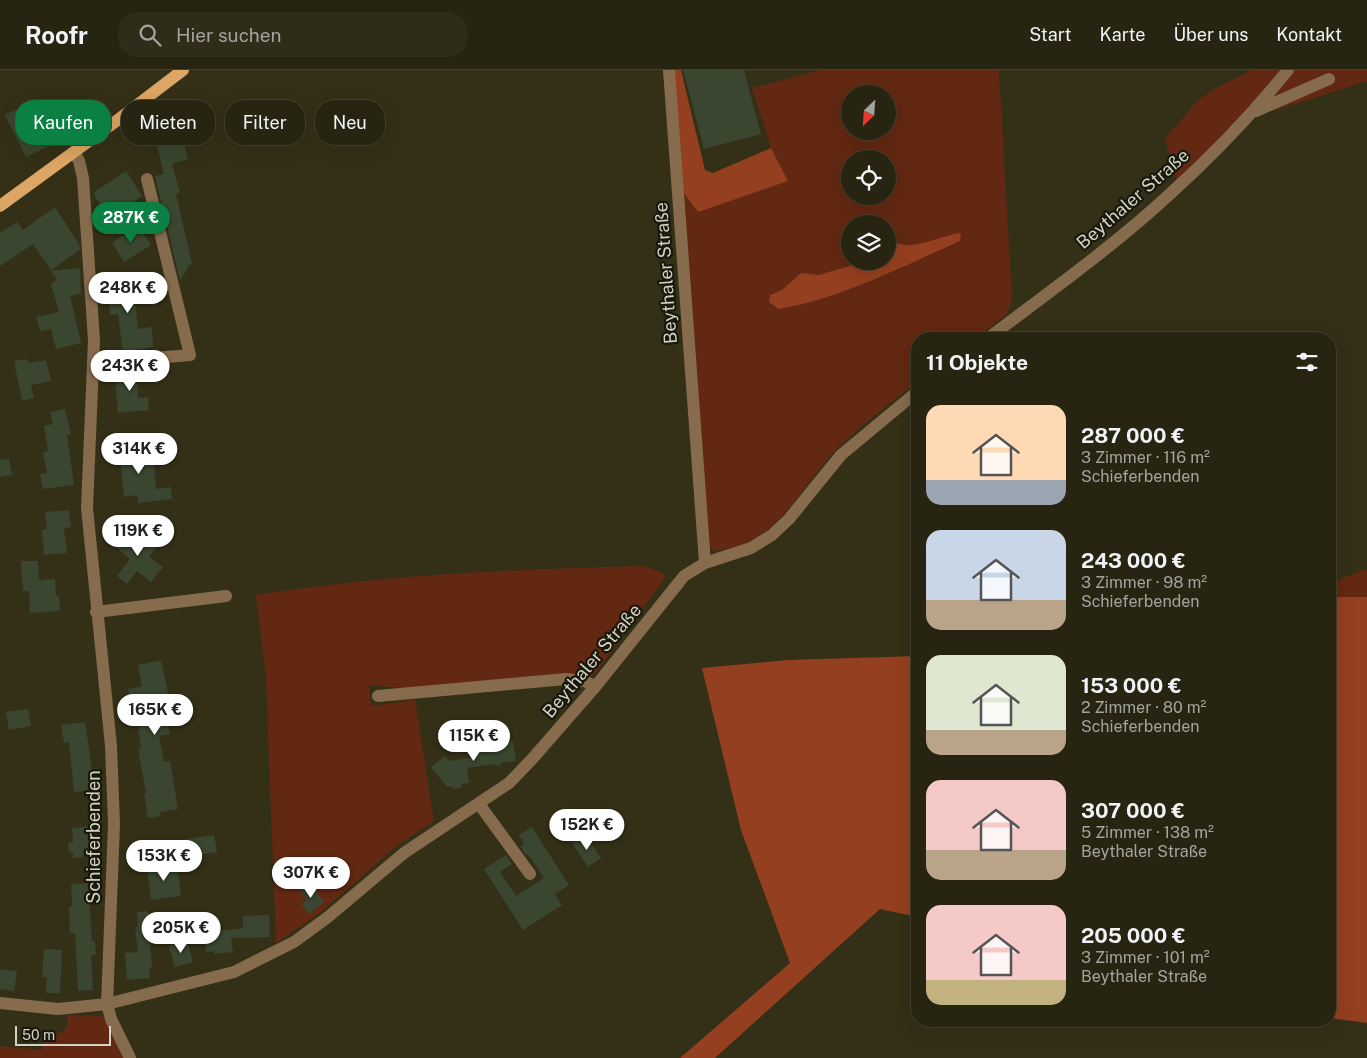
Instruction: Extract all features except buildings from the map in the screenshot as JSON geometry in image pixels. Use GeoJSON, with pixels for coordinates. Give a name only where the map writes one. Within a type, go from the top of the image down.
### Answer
{"type":"FeatureCollection","features":[{"type":"Feature","properties":{"kind":"main road"},"geometry":{"type":"LineString","coordinates":[[0,206],[182,70]]}},
{"type":"Feature","properties":{"kind":"street","name":"Beythaler Straße"},"geometry":{"type":"LineString","coordinates":[[669,70],[705,563]]}},
{"type":"Feature","properties":{"kind":"street","name":"Beythaler Straße"},"geometry":{"type":"LineString","coordinates":[[996,332],[1099,254],[1171,194],[1250,114],[1288,70]]}},
{"type":"Feature","properties":{"kind":"street"},"geometry":{"type":"LineString","coordinates":[[1250,114],[1329,79]]}},
{"type":"Feature","properties":{"kind":"street","name":"Schieferbenden"},"geometry":{"type":"LineString","coordinates":[[74,152],[79,161],[83,178],[94,363],[86,486],[96,612],[111,746],[114,824],[107,1004],[111,1019],[130,1058]]}},
{"type":"Feature","properties":{"kind":"street"},"geometry":{"type":"LineString","coordinates":[[94,363],[190,355],[147,180]]}},
{"type":"Feature","properties":{"kind":"street","name":"Beythaler Straße"},"geometry":{"type":"LineString","coordinates":[[0,1003],[58,1009],[107,1004],[234,972],[294,942],[328,917],[404,853],[509,783],[595,687],[684,576],[705,563],[750,548],[772,535],[790,519],[841,455],[911,397]]}},
{"type":"Feature","properties":{"kind":"street"},"geometry":{"type":"LineString","coordinates":[[96,612],[226,596]]}},
{"type":"Feature","properties":{"kind":"street"},"geometry":{"type":"LineString","coordinates":[[378,696],[566,679],[585,681],[595,687]]}},
{"type":"Feature","properties":{"kind":"street"},"geometry":{"type":"LineString","coordinates":[[479,804],[530,874]]}},
{"type":"Feature","properties":{"kind":"shaded area"},"geometry":{"type":"Polygon","coordinates":[[[672,70],[681,70],[705,170],[713,173],[771,148],[788,181],[698,212],[681,189],[672,70]]]}},
{"type":"Feature","properties":{"kind":"shaded area"},"geometry":{"type":"Polygon","coordinates":[[[821,70],[999,70],[1012,299],[1007,314],[984,332],[911,332],[911,387],[838,448],[785,513],[770,528],[754,539],[735,548],[713,551],[708,542],[681,189],[788,181],[771,148],[752,88],[821,70]]]}},
{"type":"Feature","properties":{"kind":"shaded area"},"geometry":{"type":"Polygon","coordinates":[[[1252,70],[1284,70],[1177,183],[1165,139],[1198,100],[1216,88],[1252,70]]]}},
{"type":"Feature","properties":{"kind":"shaded area"},"geometry":{"type":"Polygon","coordinates":[[[1293,70],[1367,70],[1367,81],[1276,110],[1271,109],[1267,105],[1293,70]]]}},
{"type":"Feature","properties":{"kind":"shaded area"},"geometry":{"type":"Polygon","coordinates":[[[958,233],[961,234],[960,241],[896,270],[896,243],[918,244],[958,233]]]}},
{"type":"Feature","properties":{"kind":"shaded area"},"geometry":{"type":"Polygon","coordinates":[[[841,268],[841,270],[895,270],[848,290],[802,304],[779,309],[769,302],[770,295],[782,290],[801,273],[819,275],[841,268]]]}},
{"type":"Feature","properties":{"kind":"shaded area"},"geometry":{"type":"Polygon","coordinates":[[[643,566],[663,573],[665,578],[595,674],[587,677],[415,689],[369,685],[371,706],[415,700],[434,821],[398,845],[322,911],[276,943],[266,678],[256,595],[352,582],[449,574],[643,566]]]}},
{"type":"Feature","properties":{"kind":"shaded area"},"geometry":{"type":"Polygon","coordinates":[[[1367,569],[1367,597],[1336,597],[1336,581],[1367,569]]]}},
{"type":"Feature","properties":{"kind":"shaded area"},"geometry":{"type":"Polygon","coordinates":[[[1336,597],[1367,597],[1367,1023],[1336,1019],[1336,597]]]}},
{"type":"Feature","properties":{"kind":"shaded area"},"geometry":{"type":"Polygon","coordinates":[[[911,656],[911,916],[880,909],[715,1058],[680,1058],[790,963],[741,830],[702,668],[788,660],[911,656]]]}},
{"type":"Feature","properties":{"kind":"shaded area"},"geometry":{"type":"Polygon","coordinates":[[[67,1015],[101,1016],[105,1019],[124,1058],[0,1058],[0,1046],[42,1050],[43,1040],[64,1031],[67,1025],[67,1015]]]}}]}
